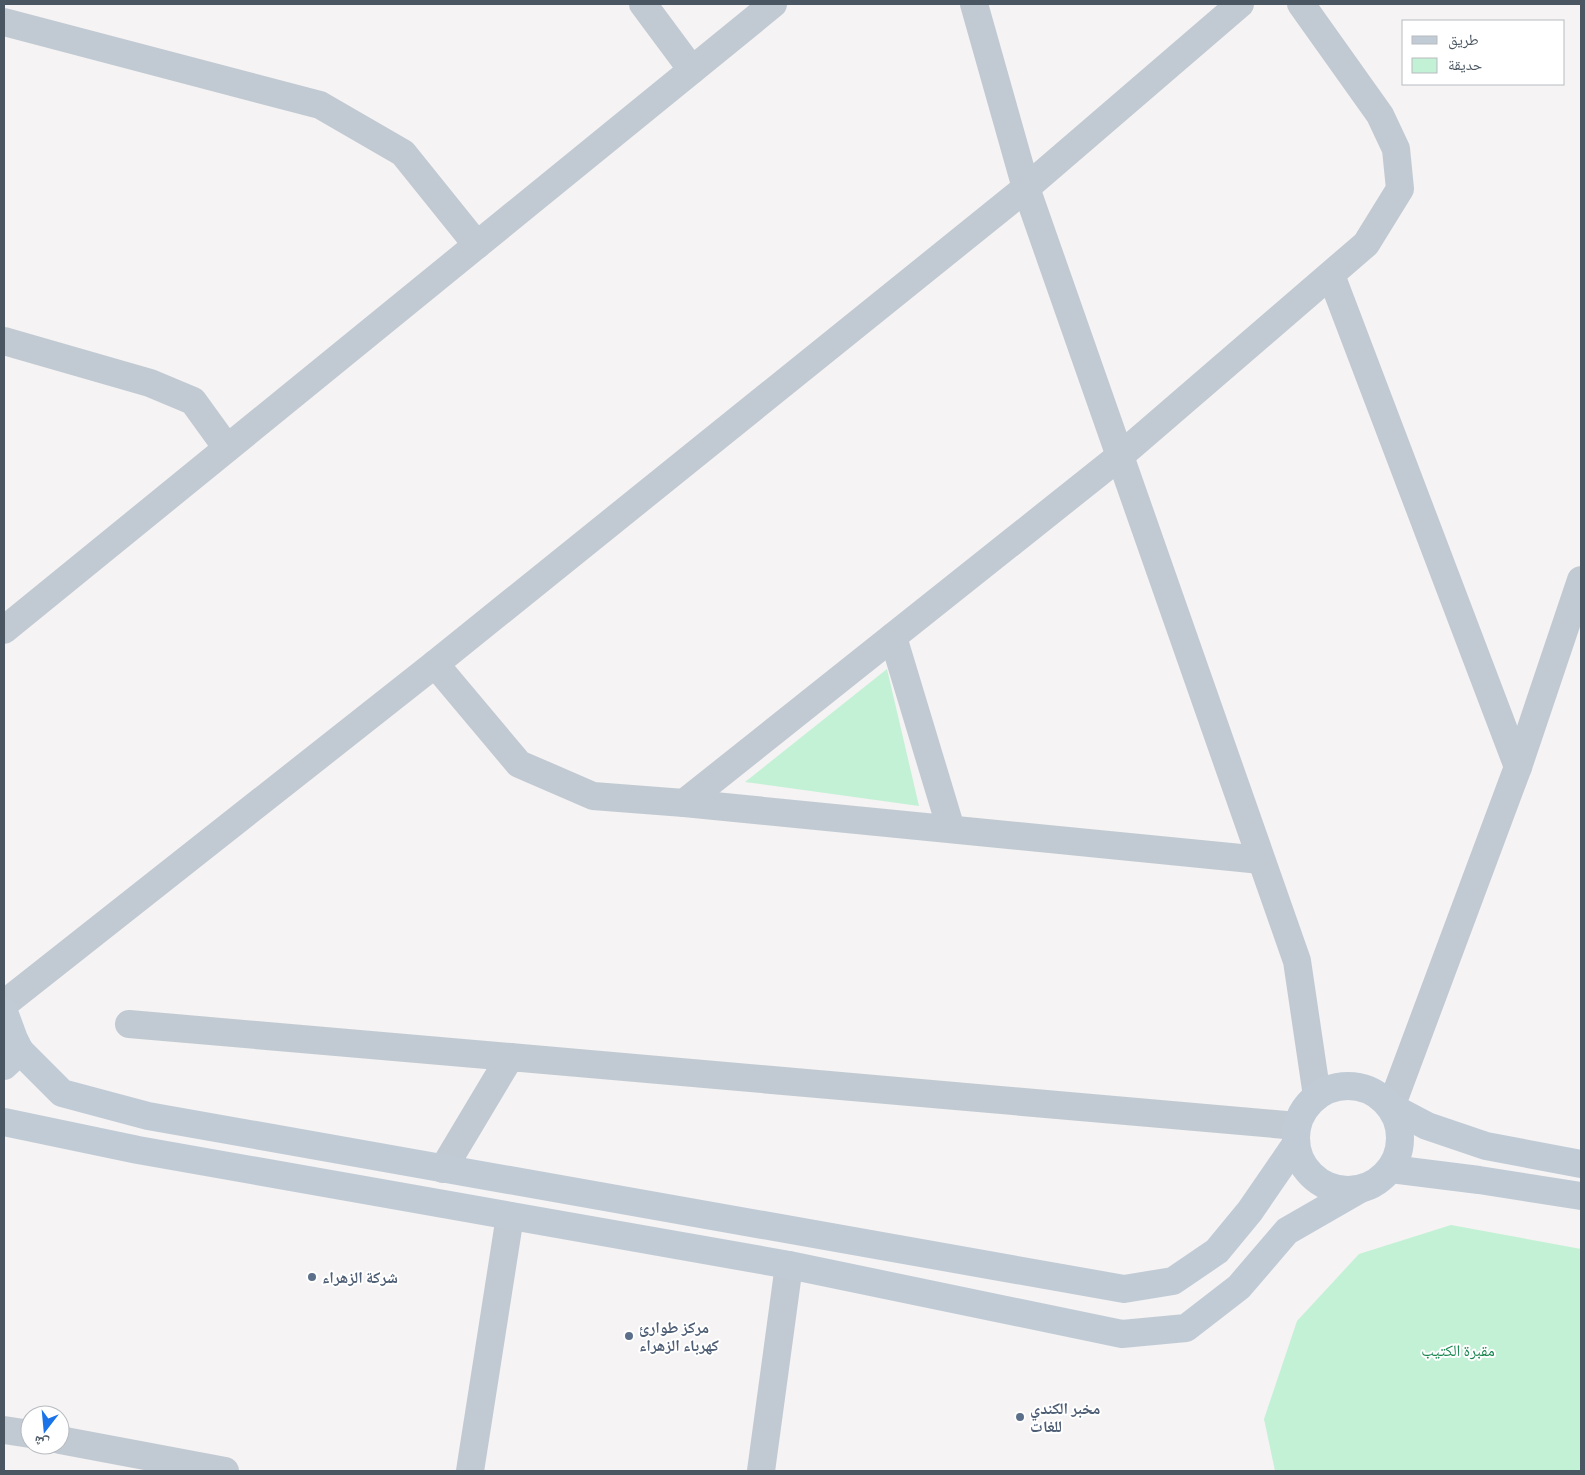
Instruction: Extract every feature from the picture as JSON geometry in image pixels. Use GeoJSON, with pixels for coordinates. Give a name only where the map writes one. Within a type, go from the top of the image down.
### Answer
{"type":"FeatureCollection","features":[{"type":"Feature","properties":{"kind":"main road"},"geometry":{"type":"LineString","coordinates":[[4,1012],[14,1039],[12,1059],[62,1094],[148,1116],[1124,1289],[1173,1281],[1218,1251],[1250,1211],[1297,1135],[1305,1109],[1317,1096],[1332,1088],[1348,1085],[1365,1088],[1379,1096],[1391,1107],[1427,1126],[1486,1146],[1581,1164]]}},
{"type":"Feature","properties":{"kind":"main road"},"geometry":{"type":"LineString","coordinates":[[4,1122],[138,1150],[789,1265],[1122,1334],[1186,1328],[1239,1287],[1286,1231],[1360,1189],[1377,1182],[1391,1169],[1398,1154],[1401,1138],[1398,1122],[1391,1107]]}},
{"type":"Feature","properties":{"kind":"main road"},"geometry":{"type":"LineString","coordinates":[[1297,1135],[1303,1164],[1318,1181],[1338,1189],[1360,1189]]}},
{"type":"Feature","properties":{"kind":"main road"},"geometry":{"type":"LineString","coordinates":[[1391,1169],[1470,1178],[1581,1196]]}},
{"type":"Feature","properties":{"kind":"street"},"geometry":{"type":"LineString","coordinates":[[643,4],[692,70]]}},
{"type":"Feature","properties":{"kind":"street"},"geometry":{"type":"LineString","coordinates":[[4,630],[774,4]]}},
{"type":"Feature","properties":{"kind":"street"},"geometry":{"type":"LineString","coordinates":[[974,4],[1026,188],[1297,961],[1317,1096]]}},
{"type":"Feature","properties":{"kind":"street"},"geometry":{"type":"LineString","coordinates":[[4,1004],[435,664],[1026,188],[1240,4]]}},
{"type":"Feature","properties":{"kind":"street"},"geometry":{"type":"LineString","coordinates":[[684,803],[1120,456],[1366,244],[1400,189],[1396,149],[1380,115],[1300,4]]}},
{"type":"Feature","properties":{"kind":"street"},"geometry":{"type":"LineString","coordinates":[[4,22],[320,105],[403,153],[477,245]]}},
{"type":"Feature","properties":{"kind":"street"},"geometry":{"type":"LineString","coordinates":[[1330,275],[1518,767]]}},
{"type":"Feature","properties":{"kind":"street"},"geometry":{"type":"LineString","coordinates":[[4,340],[150,383],[193,401],[227,448]]}},
{"type":"Feature","properties":{"kind":"street"},"geometry":{"type":"LineString","coordinates":[[1391,1107],[1518,767],[1581,580]]}},
{"type":"Feature","properties":{"kind":"street"},"geometry":{"type":"LineString","coordinates":[[893,636],[951,829]]}},
{"type":"Feature","properties":{"kind":"street"},"geometry":{"type":"LineString","coordinates":[[435,664],[519,764],[593,796],[684,803],[1261,860]]}},
{"type":"Feature","properties":{"kind":"street"},"geometry":{"type":"LineString","coordinates":[[129,1024],[510,1057],[1297,1135]]}},
{"type":"Feature","properties":{"kind":"street"},"geometry":{"type":"LineString","coordinates":[[443,1168],[510,1057]]}},
{"type":"Feature","properties":{"kind":"street"},"geometry":{"type":"LineString","coordinates":[[470,1471],[510,1216]]}},
{"type":"Feature","properties":{"kind":"street"},"geometry":{"type":"LineString","coordinates":[[761,1471],[789,1265]]}},
{"type":"Feature","properties":{"kind":"street"},"geometry":{"type":"LineString","coordinates":[[4,1430],[20,1432]]}},
{"type":"Feature","properties":{"kind":"street"},"geometry":{"type":"LineString","coordinates":[[70,1442],[224,1471]]}},
{"type":"Feature","properties":{"kind":"green space"},"geometry":{"type":"Polygon","coordinates":[[[887,669],[919,806],[745,782],[887,669]]]}},
{"type":"Feature","properties":{"kind":"green space","name":"مقبرة الكتيب"},"geometry":{"type":"Polygon","coordinates":[[[1451,1225],[1581,1249],[1581,1471],[1275,1471],[1264,1419],[1297,1321],[1359,1254],[1451,1225]]]}},
{"type":"Feature","properties":{"kind":"place","name":"شركة الزهراء"},"geometry":{"type":"Point","coordinates":[312,1277]}},
{"type":"Feature","properties":{"kind":"place","name":"مركز طوارئ كهرباء الزهراء"},"geometry":{"type":"Point","coordinates":[629,1336]}},
{"type":"Feature","properties":{"kind":"place","name":"مخبر الكندي للغات"},"geometry":{"type":"Point","coordinates":[1020,1417]}}]}
